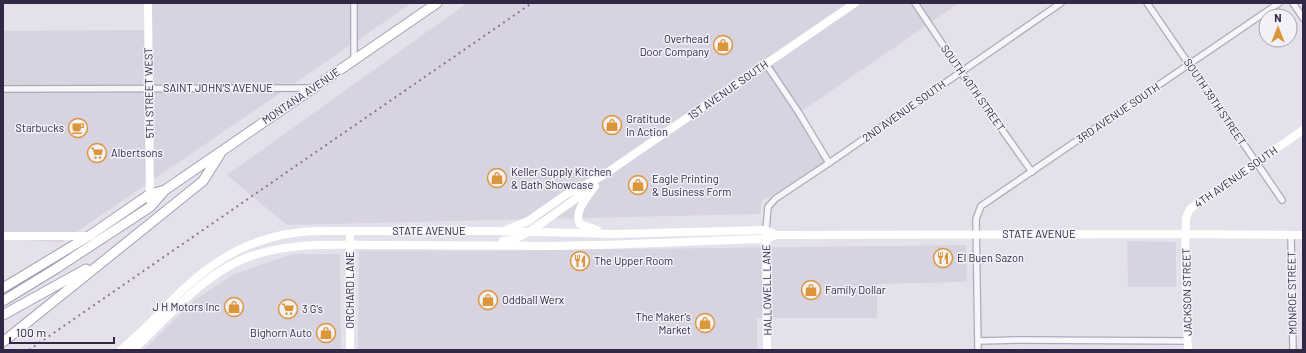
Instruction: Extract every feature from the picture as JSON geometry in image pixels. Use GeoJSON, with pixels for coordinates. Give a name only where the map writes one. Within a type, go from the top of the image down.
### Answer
{"type":"FeatureCollection","features":[{"type":"Feature","properties":{"kind":"main road","name":"5TH STREET WEST"},"geometry":{"type":"LineString","coordinates":[[148,3],[150,207]]}},
{"type":"Feature","properties":{"kind":"main road","name":"MONTANA AVENUE"},"geometry":{"type":"LineString","coordinates":[[3,301],[58,268],[150,207],[165,190],[437,3]]}},
{"type":"Feature","properties":{"kind":"main road","name":"1ST AVENUE SOUTH"},"geometry":{"type":"LineString","coordinates":[[423,245],[511,240],[529,232],[577,198],[602,176],[855,3]]}},
{"type":"Feature","properties":{"kind":"main road","name":"4TH AVENUE SOUTH"},"geometry":{"type":"LineString","coordinates":[[1186,234],[1186,218],[1190,209],[1303,130]]}},
{"type":"Feature","properties":{"kind":"main road"},"geometry":{"type":"LineString","coordinates":[[3,342],[203,181],[219,156],[227,147]]}},
{"type":"Feature","properties":{"kind":"main road","name":"1ST AVENUE SOUTH"},"geometry":{"type":"LineString","coordinates":[[500,231],[528,221],[567,194],[602,176]]}},
{"type":"Feature","properties":{"kind":"main road"},"geometry":{"type":"LineString","coordinates":[[602,176],[580,209],[578,213],[578,221],[584,227],[614,234]]}},
{"type":"Feature","properties":{"kind":"main road","name":"MONTANA AVENUE"},"geometry":{"type":"LineString","coordinates":[[3,288],[89,236],[150,194],[165,190]]}},
{"type":"Feature","properties":{"kind":"main road","name":"STATE AVENUE"},"geometry":{"type":"LineString","coordinates":[[121,350],[186,286],[211,266],[236,250],[264,239],[289,233],[316,231],[500,231],[614,234],[1186,234],[1303,236]]}},
{"type":"Feature","properties":{"kind":"main road","name":"ORCHARD LANE"},"geometry":{"type":"LineString","coordinates":[[350,231],[350,350]]}},
{"type":"Feature","properties":{"kind":"main road","name":"STATE AVENUE"},"geometry":{"type":"LineString","coordinates":[[133,350],[194,291],[222,270],[255,255],[286,247],[350,245],[600,246],[766,234]]}},
{"type":"Feature","properties":{"kind":"main road","name":"HALLOWELL LANE"},"geometry":{"type":"LineString","coordinates":[[766,234],[767,350]]}},
{"type":"Feature","properties":{"kind":"main road","name":"JACKSON STREET"},"geometry":{"type":"LineString","coordinates":[[1186,234],[1188,350]]}},
{"type":"Feature","properties":{"kind":"main road"},"geometry":{"type":"LineString","coordinates":[[3,236],[89,236]]}},
{"type":"Feature","properties":{"kind":"main road"},"geometry":{"type":"LineString","coordinates":[[3,315],[107,257]]}},
{"type":"Feature","properties":{"kind":"street"},"geometry":{"type":"LineString","coordinates":[[354,3],[354,60]]}},
{"type":"Feature","properties":{"kind":"street","name":"SOUTH 40TH STREET"},"geometry":{"type":"LineString","coordinates":[[915,3],[961,72],[1032,172]]}},
{"type":"Feature","properties":{"kind":"street","name":"2ND AVENUE SOUTH"},"geometry":{"type":"LineString","coordinates":[[766,234],[768,207],[775,198],[829,163],[1061,3]]}},
{"type":"Feature","properties":{"kind":"street","name":"SOUTH 39TH STREET"},"geometry":{"type":"LineString","coordinates":[[1147,3],[1282,200]]}},
{"type":"Feature","properties":{"kind":"street","name":"3RD AVENUE SOUTH"},"geometry":{"type":"LineString","coordinates":[[978,350],[976,219],[981,206],[1279,3]]}},
{"type":"Feature","properties":{"kind":"street"},"geometry":{"type":"LineString","coordinates":[[1293,3],[1303,18]]}},
{"type":"Feature","properties":{"kind":"street"},"geometry":{"type":"LineString","coordinates":[[766,64],[829,163]]}},
{"type":"Feature","properties":{"kind":"street","name":"SAINT JOHN'S AVENUE"},"geometry":{"type":"LineString","coordinates":[[3,89],[312,88]]}},
{"type":"Feature","properties":{"kind":"street","name":"MONROE STREET"},"geometry":{"type":"LineString","coordinates":[[1292,236],[1293,350]]}},
{"type":"Feature","properties":{"kind":"street"},"geometry":{"type":"LineString","coordinates":[[978,341],[1188,341]]}},
{"type":"Feature","properties":{"kind":"shaded area"},"geometry":{"type":"Polygon","coordinates":[[[148,3],[412,3],[62,242],[3,239],[3,31],[148,30],[148,3]]]}},
{"type":"Feature","properties":{"kind":"shaded area"},"geometry":{"type":"Polygon","coordinates":[[[467,3],[959,3],[799,113],[829,163],[762,201],[760,214],[287,225],[227,175],[467,3]]]}},
{"type":"Feature","properties":{"kind":"shaded area"},"geometry":{"type":"Polygon","coordinates":[[[1127,241],[1176,242],[1176,287],[1128,287],[1127,241]]]}},
{"type":"Feature","properties":{"kind":"shaded area"},"geometry":{"type":"Polygon","coordinates":[[[966,245],[967,282],[877,284],[877,318],[757,318],[757,350],[358,350],[359,251],[966,245]]]}},
{"type":"Feature","properties":{"kind":"shaded area"},"geometry":{"type":"Polygon","coordinates":[[[292,254],[340,254],[341,350],[144,350],[195,300],[234,274],[292,254]]]}},
{"type":"Feature","properties":{"kind":"railway"},"geometry":{"type":"LineString","coordinates":[[29,350],[532,3]]}},
{"type":"Feature","properties":{"kind":"place","name":"Overhead Door Company"},"geometry":{"type":"Point","coordinates":[723,45]}},
{"type":"Feature","properties":{"kind":"place","name":"Gratitude In Action"},"geometry":{"type":"Point","coordinates":[612,125]}},
{"type":"Feature","properties":{"kind":"place","name":"Starbucks"},"geometry":{"type":"Point","coordinates":[78,128]}},
{"type":"Feature","properties":{"kind":"place","name":"Albertsons"},"geometry":{"type":"Point","coordinates":[97,153]}},
{"type":"Feature","properties":{"kind":"place","name":"Keller Supply Kitchen & Bath Showcase"},"geometry":{"type":"Point","coordinates":[497,178]}},
{"type":"Feature","properties":{"kind":"place","name":"Eagle Printing & Business Form"},"geometry":{"type":"Point","coordinates":[638,185]}},
{"type":"Feature","properties":{"kind":"place","name":"El Buen Sazon"},"geometry":{"type":"Point","coordinates":[943,258]}},
{"type":"Feature","properties":{"kind":"place","name":"The Upper Room"},"geometry":{"type":"Point","coordinates":[580,261]}},
{"type":"Feature","properties":{"kind":"place","name":"Family Dollar"},"geometry":{"type":"Point","coordinates":[811,290]}},
{"type":"Feature","properties":{"kind":"place","name":"Oddball Werx"},"geometry":{"type":"Point","coordinates":[488,300]}},
{"type":"Feature","properties":{"kind":"place","name":"J H Motors Inc"},"geometry":{"type":"Point","coordinates":[234,307]}},
{"type":"Feature","properties":{"kind":"place","name":"3 G's"},"geometry":{"type":"Point","coordinates":[288,309]}},
{"type":"Feature","properties":{"kind":"place","name":"The Maker's Market"},"geometry":{"type":"Point","coordinates":[705,323]}},
{"type":"Feature","properties":{"kind":"place","name":"Bighorn Auto"},"geometry":{"type":"Point","coordinates":[326,333]}}]}
